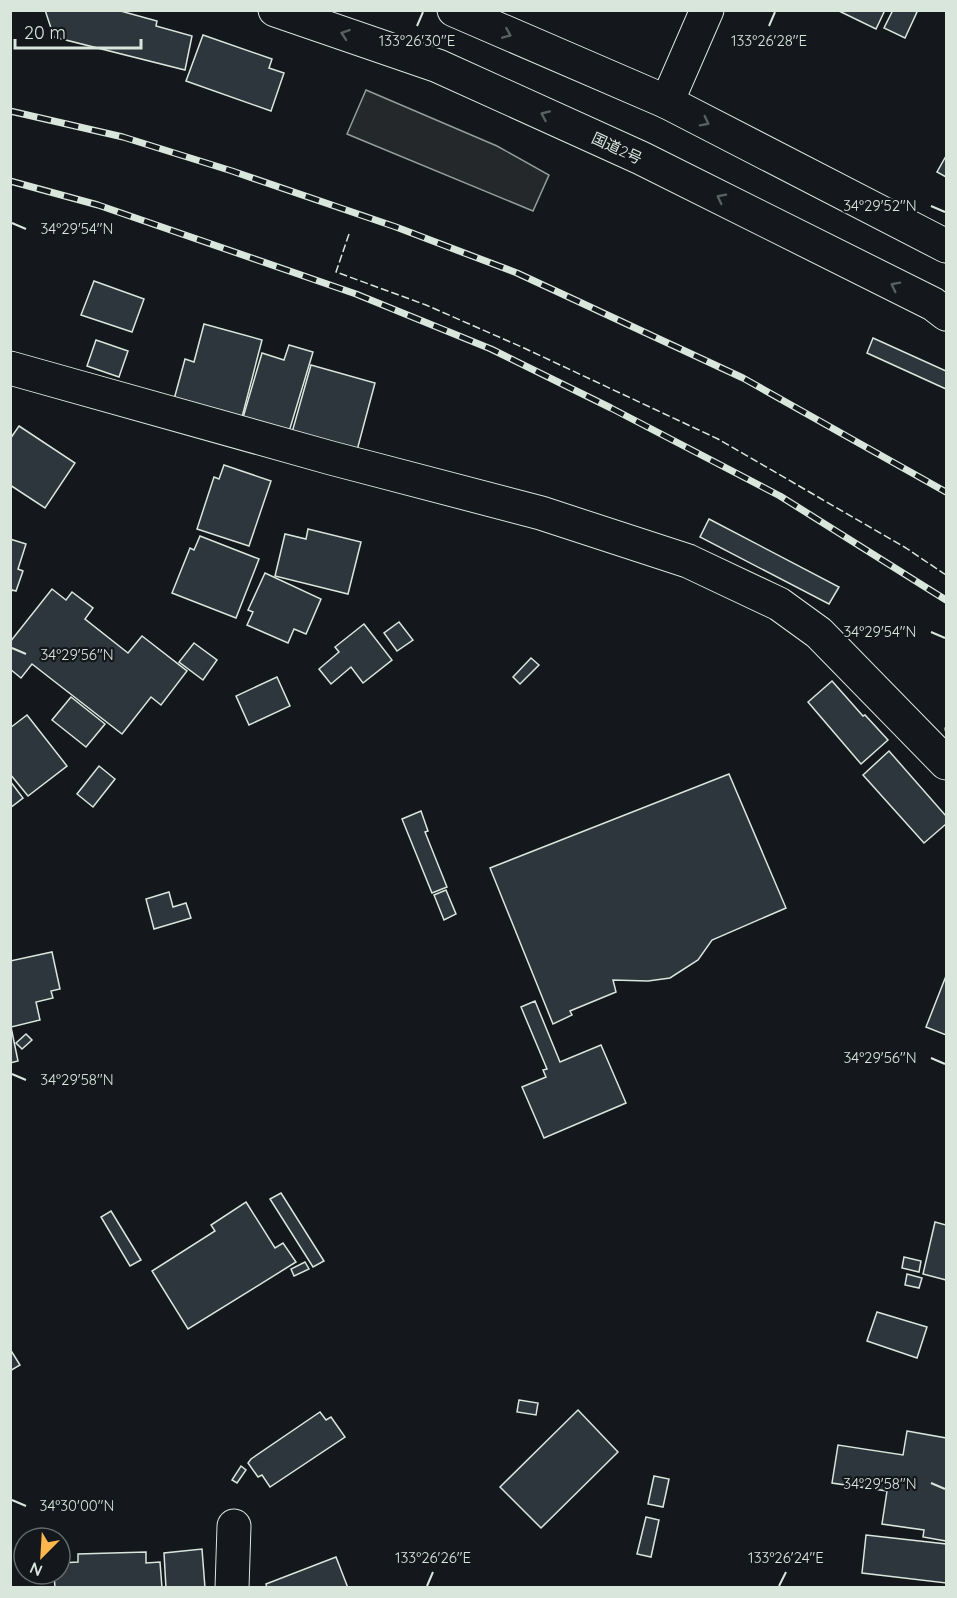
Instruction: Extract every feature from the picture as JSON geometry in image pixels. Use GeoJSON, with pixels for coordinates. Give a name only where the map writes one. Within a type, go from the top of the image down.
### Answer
{"type":"FeatureCollection","features":[{"type":"Feature","properties":{"kind":"main road","name":"国道2号"},"geometry":{"type":"LineString","coordinates":[[275,10],[438,66],[641,158],[933,304],[946,314]]}},
{"type":"Feature","properties":{"kind":"main road"},"geometry":{"type":"LineString","coordinates":[[454,10],[667,102],[946,246]]}},
{"type":"Feature","properties":{"kind":"main road"},"geometry":{"type":"LineString","coordinates":[[667,102],[707,10]]}},
{"type":"Feature","properties":{"kind":"main road"},"geometry":{"type":"LineString","coordinates":[[10,368],[330,458],[542,513],[687,561],[779,604],[819,633],[946,763]]}},
{"type":"Feature","properties":{"kind":"main road"},"geometry":{"type":"LineString","coordinates":[[232,1587],[234,1526]]}},
{"type":"Feature","properties":{"kind":"shaded area"},"geometry":{"type":"Polygon","coordinates":[[[366,90],[497,146],[549,175],[533,211],[347,134],[366,90]]]}},
{"type":"Feature","properties":{"kind":"building"},"geometry":{"type":"Polygon","coordinates":[[[45,10],[117,10],[157,21],[156,26],[192,36],[185,70],[54,37],[45,10]]]}},
{"type":"Feature","properties":{"kind":"building"},"geometry":{"type":"Polygon","coordinates":[[[837,10],[885,10],[876,29],[837,10]]]}},
{"type":"Feature","properties":{"kind":"building"},"geometry":{"type":"Polygon","coordinates":[[[893,10],[917,12],[905,38],[884,28],[893,10]]]}},
{"type":"Feature","properties":{"kind":"building"},"geometry":{"type":"Polygon","coordinates":[[[203,35],[272,59],[269,68],[284,73],[271,111],[186,81],[203,35]]]}},
{"type":"Feature","properties":{"kind":"building"},"geometry":{"type":"Polygon","coordinates":[[[946,156],[946,177],[937,172],[946,156]]]}},
{"type":"Feature","properties":{"kind":"building"},"geometry":{"type":"Polygon","coordinates":[[[94,281],[144,299],[132,332],[81,315],[94,281]]]}},
{"type":"Feature","properties":{"kind":"building"},"geometry":{"type":"Polygon","coordinates":[[[204,324],[262,340],[241,421],[173,403],[185,359],[194,362],[204,324]]]}},
{"type":"Feature","properties":{"kind":"building"},"geometry":{"type":"Polygon","coordinates":[[[873,338],[946,371],[946,389],[867,353],[873,338]]]}},
{"type":"Feature","properties":{"kind":"building"},"geometry":{"type":"Polygon","coordinates":[[[96,340],[128,351],[119,377],[87,366],[96,340]]]}},
{"type":"Feature","properties":{"kind":"building"},"geometry":{"type":"Polygon","coordinates":[[[289,345],[313,352],[288,435],[242,421],[262,353],[284,360],[289,345]]]}},
{"type":"Feature","properties":{"kind":"building"},"geometry":{"type":"Polygon","coordinates":[[[311,365],[375,383],[356,454],[291,436],[311,365]]]}},
{"type":"Feature","properties":{"kind":"building"},"geometry":{"type":"Polygon","coordinates":[[[19,426],[75,463],[45,508],[10,485],[10,439],[19,426]]]}},
{"type":"Feature","properties":{"kind":"building"},"geometry":{"type":"Polygon","coordinates":[[[224,465],[271,481],[249,546],[197,529],[214,477],[219,479],[224,465]]]}},
{"type":"Feature","properties":{"kind":"building"},"geometry":{"type":"Polygon","coordinates":[[[709,519],[839,587],[829,604],[700,537],[709,519]]]}},
{"type":"Feature","properties":{"kind":"building"},"geometry":{"type":"Polygon","coordinates":[[[308,529],[361,542],[348,594],[275,576],[285,534],[306,539],[308,529]]]}},
{"type":"Feature","properties":{"kind":"building"},"geometry":{"type":"Polygon","coordinates":[[[200,536],[259,559],[236,618],[172,593],[190,548],[194,550],[200,536]]]}},
{"type":"Feature","properties":{"kind":"building"},"geometry":{"type":"Polygon","coordinates":[[[10,539],[26,544],[18,569],[23,571],[16,591],[12,590],[10,596],[10,539]]]}},
{"type":"Feature","properties":{"kind":"building"},"geometry":{"type":"Polygon","coordinates":[[[265,573],[321,599],[306,634],[294,629],[288,643],[247,625],[253,612],[248,610],[265,573]]]}},
{"type":"Feature","properties":{"kind":"building"},"geometry":{"type":"Polygon","coordinates":[[[52,589],[66,600],[72,592],[93,608],[85,619],[128,653],[142,636],[187,671],[161,705],[151,697],[122,734],[32,664],[21,678],[10,669],[10,642],[52,589]]]}},
{"type":"Feature","properties":{"kind":"building"},"geometry":{"type":"Polygon","coordinates":[[[399,622],[413,640],[397,651],[384,633],[399,622]]]}},
{"type":"Feature","properties":{"kind":"building"},"geometry":{"type":"Polygon","coordinates":[[[364,624],[392,660],[363,683],[351,667],[331,684],[319,669],[339,652],[335,647],[364,624]]]}},
{"type":"Feature","properties":{"kind":"building"},"geometry":{"type":"Polygon","coordinates":[[[194,643],[217,660],[203,680],[179,662],[194,643]]]}},
{"type":"Feature","properties":{"kind":"building"},"geometry":{"type":"Polygon","coordinates":[[[531,658],[539,665],[520,684],[513,677],[531,658]]]}},
{"type":"Feature","properties":{"kind":"building"},"geometry":{"type":"Polygon","coordinates":[[[277,677],[290,706],[249,725],[236,696],[277,677]]]}},
{"type":"Feature","properties":{"kind":"building"},"geometry":{"type":"Polygon","coordinates":[[[832,681],[888,740],[861,764],[808,702],[832,681]]]}},
{"type":"Feature","properties":{"kind":"building"},"geometry":{"type":"Polygon","coordinates":[[[71,697],[105,724],[86,747],[52,720],[71,697]]]}},
{"type":"Feature","properties":{"kind":"building"},"geometry":{"type":"Polygon","coordinates":[[[27,715],[67,766],[28,796],[10,774],[10,728],[27,715]]]}},
{"type":"Feature","properties":{"kind":"building"},"geometry":{"type":"Polygon","coordinates":[[[889,751],[946,816],[946,824],[924,843],[863,775],[889,751]]]}},
{"type":"Feature","properties":{"kind":"building"},"geometry":{"type":"Polygon","coordinates":[[[99,766],[115,779],[93,807],[77,794],[99,766]]]}},
{"type":"Feature","properties":{"kind":"building"},"geometry":{"type":"Polygon","coordinates":[[[729,774],[786,908],[712,940],[698,960],[670,978],[648,981],[613,980],[616,992],[570,1011],[572,1015],[553,1024],[490,868],[729,774]]]}},
{"type":"Feature","properties":{"kind":"building"},"geometry":{"type":"Polygon","coordinates":[[[10,781],[23,798],[10,808],[10,781]]]}},
{"type":"Feature","properties":{"kind":"building"},"geometry":{"type":"Polygon","coordinates":[[[421,811],[428,831],[425,832],[447,887],[432,893],[402,819],[421,811]]]}},
{"type":"Feature","properties":{"kind":"building"},"geometry":{"type":"Polygon","coordinates":[[[446,890],[456,914],[444,920],[434,895],[446,890]]]}},
{"type":"Feature","properties":{"kind":"building"},"geometry":{"type":"Polygon","coordinates":[[[169,892],[173,907],[186,903],[191,918],[154,929],[146,899],[169,892]]]}},
{"type":"Feature","properties":{"kind":"building"},"geometry":{"type":"Polygon","coordinates":[[[52,952],[60,989],[51,991],[53,998],[36,1002],[40,1020],[11,1027],[18,1061],[10,1063],[10,961],[52,952]]]}},
{"type":"Feature","properties":{"kind":"building"},"geometry":{"type":"Polygon","coordinates":[[[946,976],[946,1035],[926,1027],[946,976]]]}},
{"type":"Feature","properties":{"kind":"building"},"geometry":{"type":"Polygon","coordinates":[[[535,1001],[560,1062],[601,1045],[626,1103],[544,1138],[522,1087],[546,1077],[543,1070],[547,1069],[521,1007],[535,1001]]]}},
{"type":"Feature","properties":{"kind":"building"},"geometry":{"type":"Polygon","coordinates":[[[26,1034],[32,1040],[22,1049],[16,1043],[26,1034]]]}},
{"type":"Feature","properties":{"kind":"building"},"geometry":{"type":"Polygon","coordinates":[[[281,1193],[324,1261],[313,1267],[270,1199],[281,1193]]]}},
{"type":"Feature","properties":{"kind":"building"},"geometry":{"type":"Polygon","coordinates":[[[246,1202],[275,1248],[283,1243],[296,1262],[188,1329],[152,1271],[215,1231],[211,1225],[246,1202]]]}},
{"type":"Feature","properties":{"kind":"building"},"geometry":{"type":"Polygon","coordinates":[[[111,1211],[141,1260],[130,1266],[101,1217],[111,1211]]]}},
{"type":"Feature","properties":{"kind":"building"},"geometry":{"type":"Polygon","coordinates":[[[935,1222],[946,1225],[946,1280],[923,1274],[935,1222]]]}},
{"type":"Feature","properties":{"kind":"building"},"geometry":{"type":"Polygon","coordinates":[[[904,1257],[921,1261],[919,1272],[902,1268],[904,1257]]]}},
{"type":"Feature","properties":{"kind":"building"},"geometry":{"type":"Polygon","coordinates":[[[305,1262],[309,1269],[294,1276],[291,1269],[305,1262]]]}},
{"type":"Feature","properties":{"kind":"building"},"geometry":{"type":"Polygon","coordinates":[[[907,1274],[922,1278],[919,1288],[905,1285],[907,1274]]]}},
{"type":"Feature","properties":{"kind":"building"},"geometry":{"type":"Polygon","coordinates":[[[877,1312],[927,1327],[917,1358],[867,1341],[877,1312]]]}},
{"type":"Feature","properties":{"kind":"building"},"geometry":{"type":"Polygon","coordinates":[[[10,1349],[20,1365],[10,1371],[10,1349]]]}},
{"type":"Feature","properties":{"kind":"building"},"geometry":{"type":"Polygon","coordinates":[[[519,1400],[538,1403],[536,1415],[517,1412],[519,1400]]]}},
{"type":"Feature","properties":{"kind":"building"},"geometry":{"type":"Polygon","coordinates":[[[578,1410],[618,1452],[541,1528],[500,1487],[578,1410]]]}},
{"type":"Feature","properties":{"kind":"building"},"geometry":{"type":"Polygon","coordinates":[[[320,1412],[326,1420],[331,1417],[345,1437],[270,1487],[262,1475],[258,1477],[248,1463],[320,1412]]]}},
{"type":"Feature","properties":{"kind":"building"},"geometry":{"type":"Polygon","coordinates":[[[907,1431],[946,1438],[946,1541],[923,1537],[924,1530],[882,1524],[887,1491],[832,1483],[838,1445],[903,1455],[907,1431]]]}},
{"type":"Feature","properties":{"kind":"building"},"geometry":{"type":"Polygon","coordinates":[[[241,1466],[246,1470],[237,1483],[232,1480],[241,1466]]]}},
{"type":"Feature","properties":{"kind":"building"},"geometry":{"type":"Polygon","coordinates":[[[654,1476],[669,1479],[663,1507],[648,1504],[654,1476]]]}},
{"type":"Feature","properties":{"kind":"building"},"geometry":{"type":"Polygon","coordinates":[[[646,1517],[659,1520],[651,1557],[637,1554],[646,1517]]]}},
{"type":"Feature","properties":{"kind":"building"},"geometry":{"type":"Polygon","coordinates":[[[866,1535],[946,1544],[946,1583],[862,1573],[866,1535]]]}},
{"type":"Feature","properties":{"kind":"building"},"geometry":{"type":"Polygon","coordinates":[[[202,1549],[205,1588],[166,1588],[164,1553],[202,1549]]]}},
{"type":"Feature","properties":{"kind":"building"},"geometry":{"type":"Polygon","coordinates":[[[146,1552],[146,1563],[160,1562],[162,1588],[55,1588],[55,1586],[72,1586],[72,1562],[78,1562],[78,1554],[146,1552]]]}},
{"type":"Feature","properties":{"kind":"building"},"geometry":{"type":"Polygon","coordinates":[[[336,1557],[348,1588],[267,1588],[266,1584],[336,1557]]]}},
{"type":"Feature","properties":{"kind":"railway"},"geometry":{"type":"LineString","coordinates":[[10,111],[123,137],[232,171],[396,227],[517,273],[743,378],[946,492]]}},
{"type":"Feature","properties":{"kind":"railway"},"geometry":{"type":"LineString","coordinates":[[10,181],[98,205],[356,294],[491,349],[611,408],[780,496],[946,600]]}},
{"type":"Feature","properties":{"kind":"fence"},"geometry":{"type":"LineString","coordinates":[[349,234],[336,272],[426,305],[718,439],[906,548],[946,575]]}}]}
